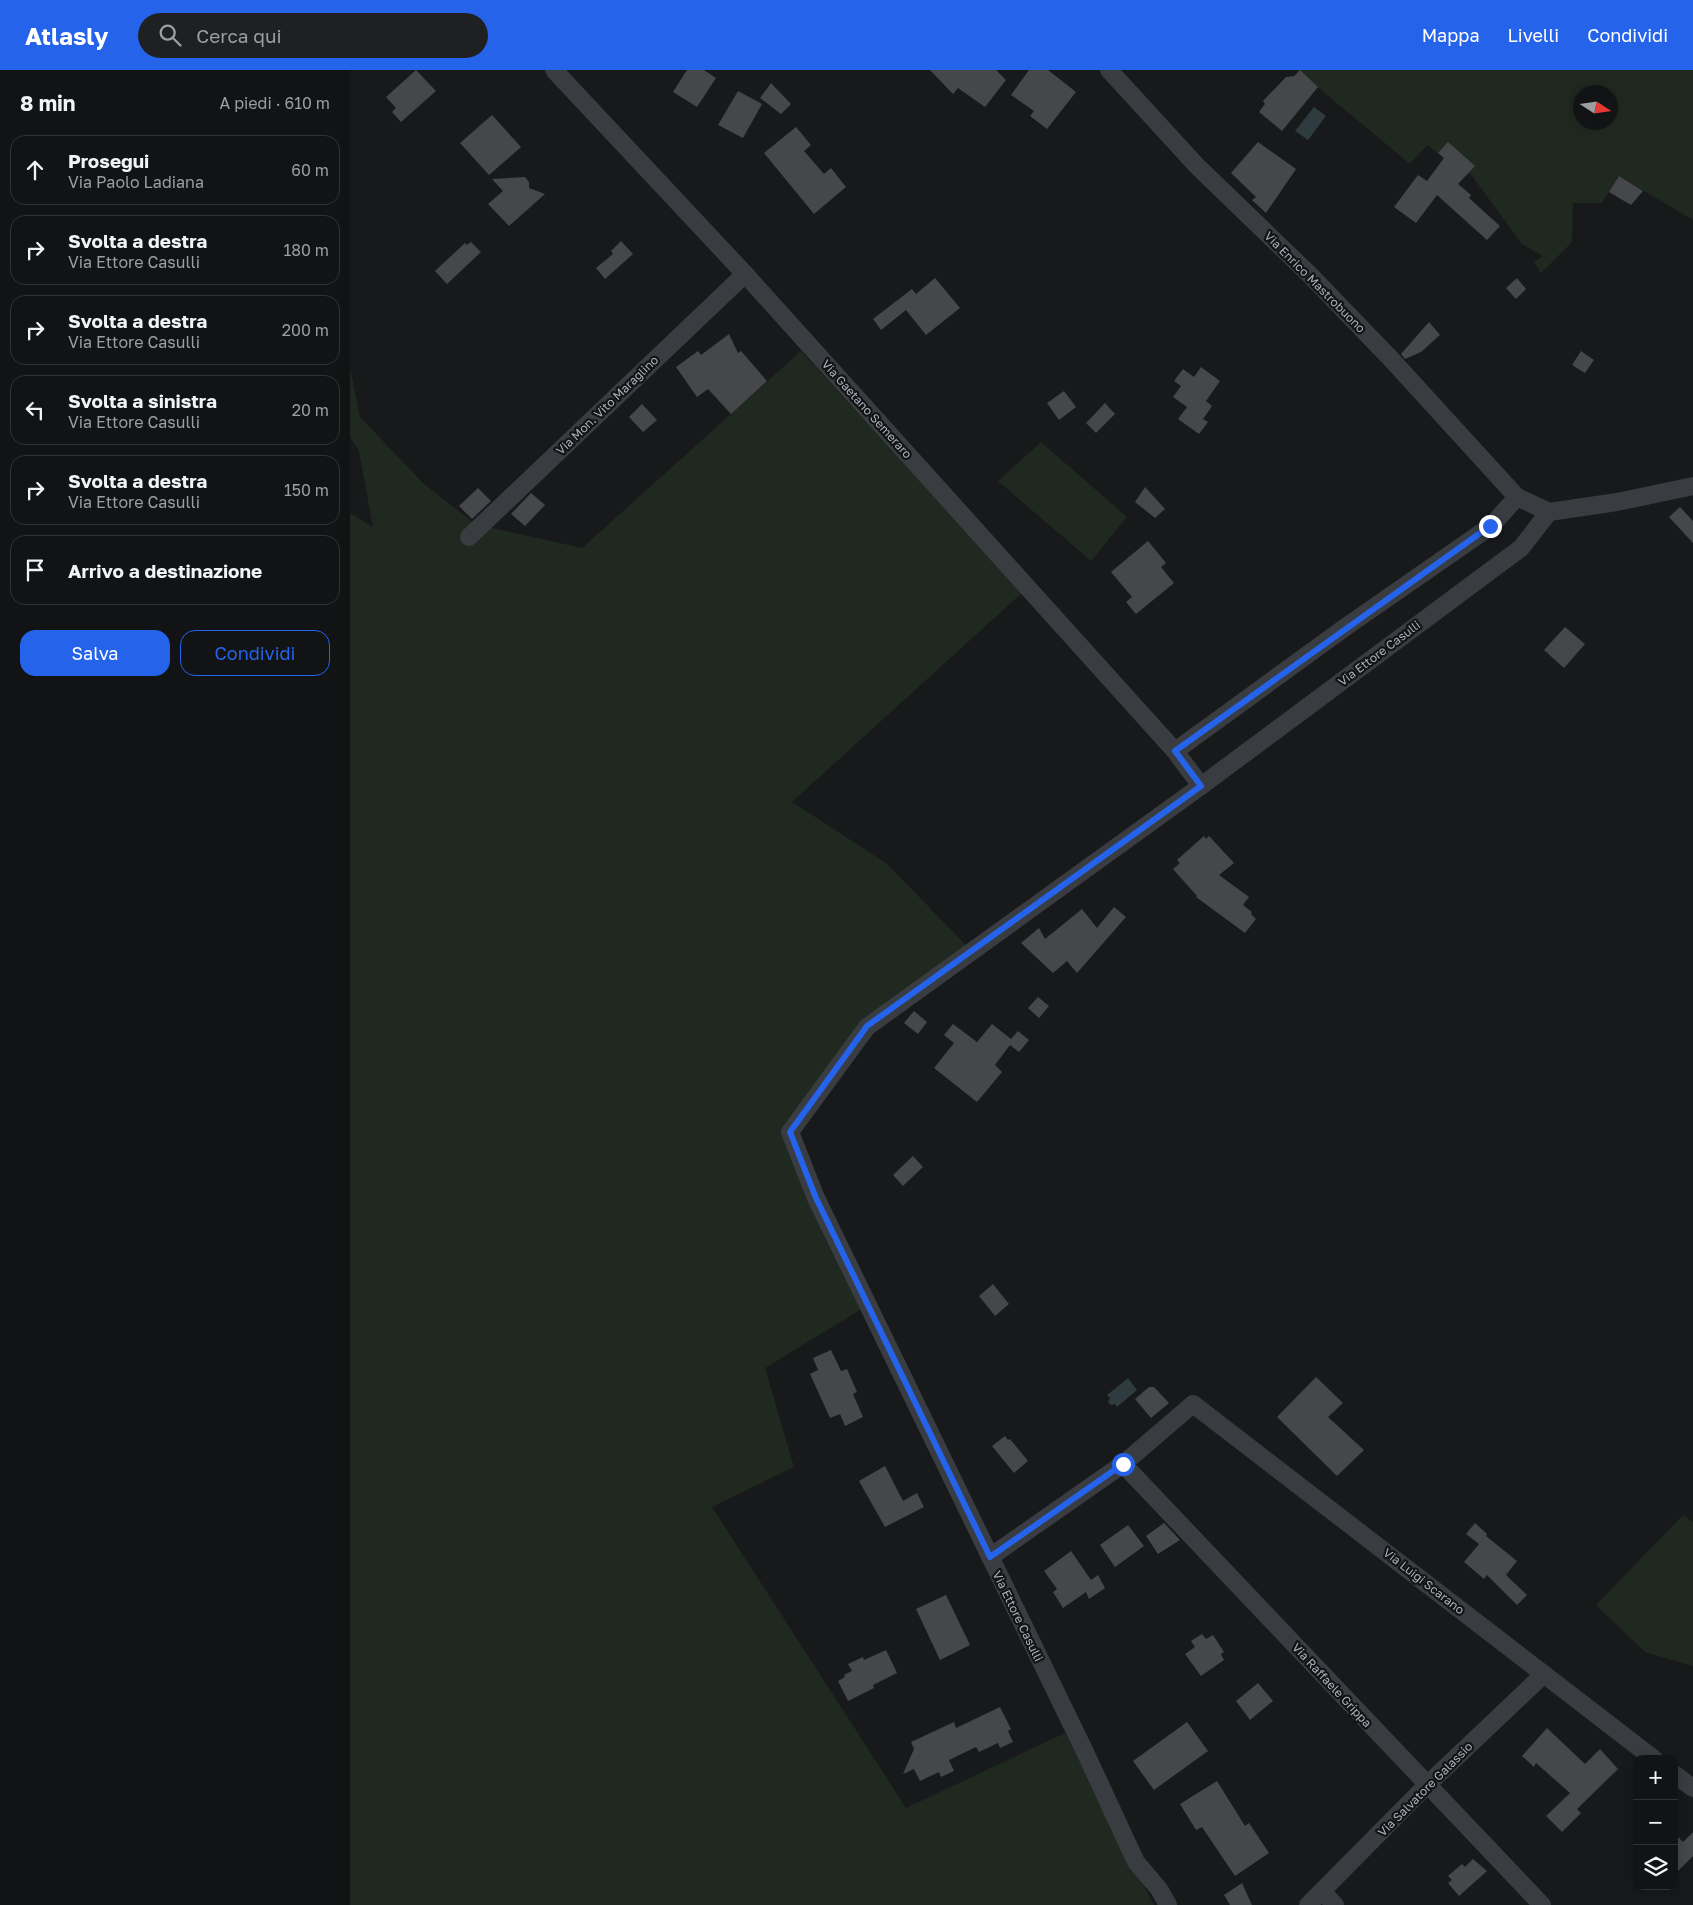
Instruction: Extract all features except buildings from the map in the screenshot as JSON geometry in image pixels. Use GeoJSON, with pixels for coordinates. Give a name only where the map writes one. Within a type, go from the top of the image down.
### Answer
{"type":"FeatureCollection","features":[{"type":"Feature","properties":{"kind":"street","name":"Via Gaetano Semeraro"},"geometry":{"type":"LineString","coordinates":[[554,70],[745,274],[1175,751]]}},
{"type":"Feature","properties":{"kind":"street","name":"Via Enrico Mastrobuono"},"geometry":{"type":"LineString","coordinates":[[1109,70],[1197,166],[1311,276],[1391,359],[1517,497]]}},
{"type":"Feature","properties":{"kind":"street","name":"Via Mon. Vito Maraglino"},"geometry":{"type":"LineString","coordinates":[[469,537],[745,274]]}},
{"type":"Feature","properties":{"kind":"street"},"geometry":{"type":"LineString","coordinates":[[1201,786],[1175,751],[1490,526],[1517,497],[1549,512],[1617,502],[1693,486]]}},
{"type":"Feature","properties":{"kind":"street","name":"Via Ettore Casulli"},"geometry":{"type":"LineString","coordinates":[[1168,1905],[1160,1889],[1136,1862],[1086,1754],[816,1198],[790,1132],[867,1026],[1201,786],[1521,548],[1549,512]]}},
{"type":"Feature","properties":{"kind":"street","name":"Via Luigi Scarano"},"geometry":{"type":"LineString","coordinates":[[1123,1464],[1193,1404],[1649,1755]]}},
{"type":"Feature","properties":{"kind":"street"},"geometry":{"type":"LineString","coordinates":[[990,1557],[1123,1464]]}},
{"type":"Feature","properties":{"kind":"street","name":"Via Raffaele Grippa"},"geometry":{"type":"LineString","coordinates":[[1123,1464],[1542,1905]]}},
{"type":"Feature","properties":{"kind":"street","name":"Via Salvatore Galassio"},"geometry":{"type":"LineString","coordinates":[[1308,1905],[1544,1674]]}},
{"type":"Feature","properties":{"kind":"street"},"geometry":{"type":"LineString","coordinates":[[1678,1777],[1693,1788]]}},
{"type":"Feature","properties":{"kind":"street"},"geometry":{"type":"LineString","coordinates":[[1322,1891],[1335,1905]]}},
{"type":"Feature","properties":{"kind":"shaded area"},"geometry":{"type":"Polygon","coordinates":[[[1297,70],[1693,70],[1693,220],[1619,176],[1602,203],[1573,203],[1572,242],[1541,273],[1534,262],[1543,256],[1522,244],[1448,143],[1438,153],[1427,145],[1410,164],[1297,70]]]}},
{"type":"Feature","properties":{"kind":"shaded area"},"geometry":{"type":"Polygon","coordinates":[[[1314,107],[1326,116],[1308,140],[1295,131],[1314,107]]]}},
{"type":"Feature","properties":{"kind":"shaded area"},"geometry":{"type":"Polygon","coordinates":[[[801,351],[1023,592],[792,802],[886,863],[967,946],[864,1026],[790,1129],[865,1307],[765,1368],[794,1467],[712,1507],[906,1808],[1065,1733],[1154,1905],[350,1905],[350,513],[373,527],[359,451],[350,437],[350,367],[360,417],[423,483],[475,524],[582,548],[801,351]]]}},
{"type":"Feature","properties":{"kind":"shaded area"},"geometry":{"type":"Polygon","coordinates":[[[1041,442],[1127,517],[1091,561],[998,481],[1041,442]]]}},
{"type":"Feature","properties":{"kind":"shaded area"},"geometry":{"type":"Polygon","coordinates":[[[1128,1378],[1137,1390],[1117,1407],[1115,1404],[1111,1405],[1108,1402],[1110,1398],[1107,1395],[1128,1378]]]}},
{"type":"Feature","properties":{"kind":"shaded area"},"geometry":{"type":"Polygon","coordinates":[[[1683,1515],[1693,1522],[1693,1666],[1645,1652],[1596,1605],[1683,1515]]]}},
{"type":"Feature","properties":{"kind":"route"},"geometry":{"type":"LineString","coordinates":[[1123,1464],[990,1557],[816,1198],[790,1132],[867,1026],[1201,786],[1175,751],[1347,626],[1490,526]]}}]}
